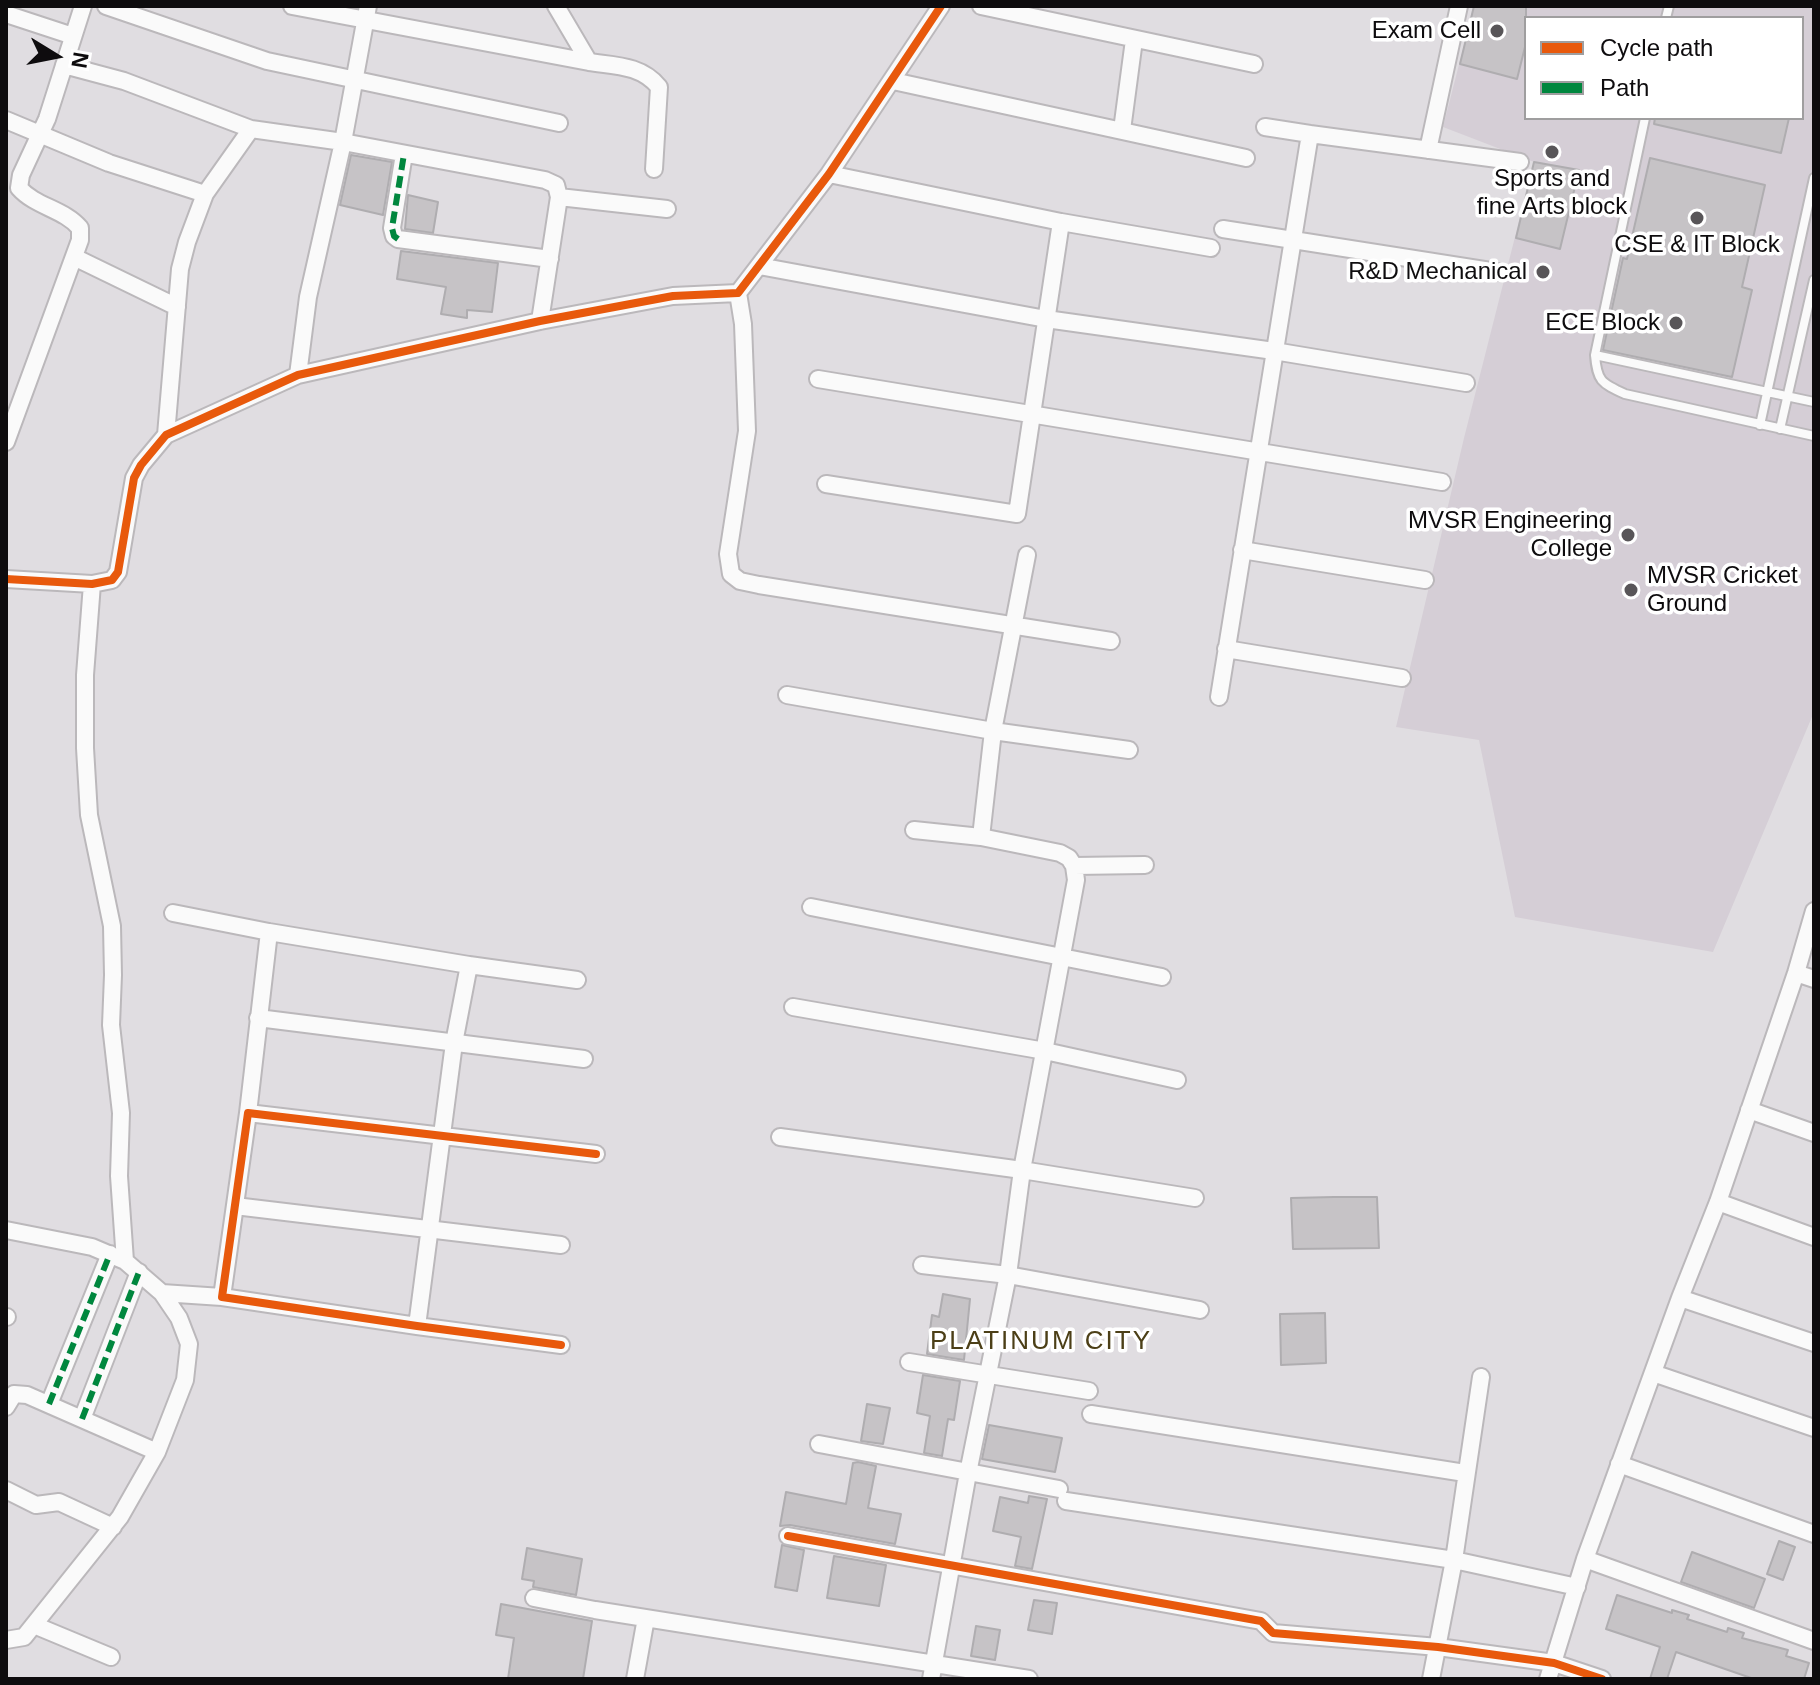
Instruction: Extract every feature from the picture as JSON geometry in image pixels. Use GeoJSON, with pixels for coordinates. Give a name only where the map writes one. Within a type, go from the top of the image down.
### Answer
{"type":"FeatureCollection","features":[{"type":"Feature","properties":{"kind":"street"},"geometry":{"type":"LineString","coordinates":[[6,442],[80,240],[80,228],[72,219],[36,203],[19,188],[21,175],[40,134],[83,6]]}},
{"type":"Feature","properties":{"kind":"street"},"geometry":{"type":"LineString","coordinates":[[106,6],[267,61],[559,123]]}},
{"type":"Feature","properties":{"kind":"street"},"geometry":{"type":"LineString","coordinates":[[292,6],[367,12],[589,62],[637,69],[650,76],[659,87],[654,169]]}},
{"type":"Feature","properties":{"kind":"street"},"geometry":{"type":"LineString","coordinates":[[556,6],[589,62]]}},
{"type":"Feature","properties":{"kind":"street"},"geometry":{"type":"LineString","coordinates":[[941,6],[829,174],[738,293],[743,324],[747,431],[728,554],[731,574],[740,581],[759,585],[1111,641]]}},
{"type":"Feature","properties":{"kind":"street"},"geometry":{"type":"LineString","coordinates":[[981,6],[1254,64]]}},
{"type":"Feature","properties":{"kind":"street"},"geometry":{"type":"LineString","coordinates":[[1428,150],[1459,6]]}},
{"type":"Feature","properties":{"kind":"street"},"geometry":{"type":"LineString","coordinates":[[298,375],[308,297],[343,142],[367,12]]}},
{"type":"Feature","properties":{"kind":"street"},"geometry":{"type":"LineString","coordinates":[[6,14],[73,36]]}},
{"type":"Feature","properties":{"kind":"street"},"geometry":{"type":"LineString","coordinates":[[1122,130],[1134,40]]}},
{"type":"Feature","properties":{"kind":"street"},"geometry":{"type":"LineString","coordinates":[[64,65],[124,81],[251,129],[343,142],[545,180],[556,185],[559,197],[540,321]]}},
{"type":"Feature","properties":{"kind":"street"},"geometry":{"type":"LineString","coordinates":[[893,81],[1246,158]]}},
{"type":"Feature","properties":{"kind":"street"},"geometry":{"type":"LineString","coordinates":[[6,120],[109,163],[205,194]]}},
{"type":"Feature","properties":{"kind":"street"},"geometry":{"type":"LineString","coordinates":[[1265,127],[1520,162]]}},
{"type":"Feature","properties":{"kind":"street"},"geometry":{"type":"LineString","coordinates":[[166,435],[180,269],[187,242],[205,194],[251,129]]}},
{"type":"Feature","properties":{"kind":"street"},"geometry":{"type":"LineString","coordinates":[[1219,697],[1310,134]]}},
{"type":"Feature","properties":{"kind":"street"},"geometry":{"type":"LineString","coordinates":[[404,154],[392,228],[394,236],[550,259]]}},
{"type":"Feature","properties":{"kind":"street"},"geometry":{"type":"LineString","coordinates":[[829,174],[1061,222],[1211,248]]}},
{"type":"Feature","properties":{"kind":"street"},"geometry":{"type":"LineString","coordinates":[[559,197],[667,209]]}},
{"type":"Feature","properties":{"kind":"street"},"geometry":{"type":"LineString","coordinates":[[826,484],[1017,514],[1061,222]]}},
{"type":"Feature","properties":{"kind":"street"},"geometry":{"type":"LineString","coordinates":[[1223,229],[1497,272]]}},
{"type":"Feature","properties":{"kind":"street"},"geometry":{"type":"LineString","coordinates":[[74,257],[177,307]]}},
{"type":"Feature","properties":{"kind":"street"},"geometry":{"type":"LineString","coordinates":[[759,266],[1046,319],[1274,351],[1466,383]]}},
{"type":"Feature","properties":{"kind":"street"},"geometry":{"type":"LineString","coordinates":[[6,579],[92,584],[112,580],[118,572],[134,478],[166,435],[298,375],[540,321],[673,296],[738,293]]}},
{"type":"Feature","properties":{"kind":"street"},"geometry":{"type":"LineString","coordinates":[[818,379],[1442,482]]}},
{"type":"Feature","properties":{"kind":"street"},"geometry":{"type":"LineString","coordinates":[[1242,550],[1425,580]]}},
{"type":"Feature","properties":{"kind":"street"},"geometry":{"type":"LineString","coordinates":[[981,837],[993,731],[1027,555]]}},
{"type":"Feature","properties":{"kind":"street"},"geometry":{"type":"LineString","coordinates":[[49,1404],[118,1258],[121,1113],[111,1025],[112,926],[89,815],[85,748],[85,675],[92,584]]}},
{"type":"Feature","properties":{"kind":"street"},"geometry":{"type":"LineString","coordinates":[[1226,649],[1402,678]]}},
{"type":"Feature","properties":{"kind":"street"},"geometry":{"type":"LineString","coordinates":[[787,695],[993,731],[1129,750]]}},
{"type":"Feature","properties":{"kind":"street"},"geometry":{"type":"LineString","coordinates":[[914,830],[981,837],[1060,853],[1069,858],[1074,866],[1076,880],[1022,1170],[1008,1275],[968,1473],[933,1671]]}},
{"type":"Feature","properties":{"kind":"street"},"geometry":{"type":"LineString","coordinates":[[1074,866],[1145,865]]}},
{"type":"Feature","properties":{"kind":"street"},"geometry":{"type":"LineString","coordinates":[[811,907],[1162,977]]}},
{"type":"Feature","properties":{"kind":"street"},"geometry":{"type":"LineString","coordinates":[[1551,1671],[1585,1559],[1718,1202],[1814,911]]}},
{"type":"Feature","properties":{"kind":"street"},"geometry":{"type":"LineString","coordinates":[[173,913],[269,932],[577,980]]}},
{"type":"Feature","properties":{"kind":"street"},"geometry":{"type":"LineString","coordinates":[[222,1297],[269,932]]}},
{"type":"Feature","properties":{"kind":"street"},"geometry":{"type":"LineString","coordinates":[[417,1326],[454,1043],[469,965]]}},
{"type":"Feature","properties":{"kind":"street"},"geometry":{"type":"LineString","coordinates":[[1796,973],[1814,979]]}},
{"type":"Feature","properties":{"kind":"street"},"geometry":{"type":"LineString","coordinates":[[793,1007],[1045,1051],[1177,1080]]}},
{"type":"Feature","properties":{"kind":"street"},"geometry":{"type":"LineString","coordinates":[[258,1018],[584,1059]]}},
{"type":"Feature","properties":{"kind":"street"},"geometry":{"type":"LineString","coordinates":[[1749,1110],[1814,1133]]}},
{"type":"Feature","properties":{"kind":"street"},"geometry":{"type":"LineString","coordinates":[[248,1113],[596,1154]]}},
{"type":"Feature","properties":{"kind":"street"},"geometry":{"type":"LineString","coordinates":[[780,1137],[1022,1170],[1195,1198]]}},
{"type":"Feature","properties":{"kind":"street"},"geometry":{"type":"LineString","coordinates":[[1718,1202],[1814,1237]]}},
{"type":"Feature","properties":{"kind":"street"},"geometry":{"type":"LineString","coordinates":[[235,1206],[561,1245]]}},
{"type":"Feature","properties":{"kind":"street"},"geometry":{"type":"LineString","coordinates":[[6,1230],[92,1247],[118,1258],[162,1293],[179,1318],[189,1344],[185,1380],[157,1452],[113,1527],[24,1637],[6,1640]]}},
{"type":"Feature","properties":{"kind":"street"},"geometry":{"type":"LineString","coordinates":[[922,1265],[1008,1275],[1200,1310]]}},
{"type":"Feature","properties":{"kind":"street"},"geometry":{"type":"LineString","coordinates":[[82,1419],[139,1272]]}},
{"type":"Feature","properties":{"kind":"street"},"geometry":{"type":"LineString","coordinates":[[162,1293],[222,1297],[561,1345]]}},
{"type":"Feature","properties":{"kind":"street"},"geometry":{"type":"LineString","coordinates":[[1680,1298],[1814,1343]]}},
{"type":"Feature","properties":{"kind":"street"},"geometry":{"type":"LineString","coordinates":[[909,1362],[1089,1391]]}},
{"type":"Feature","properties":{"kind":"street"},"geometry":{"type":"LineString","coordinates":[[1653,1373],[1814,1428]]}},
{"type":"Feature","properties":{"kind":"street"},"geometry":{"type":"LineString","coordinates":[[1431,1679],[1454,1560],[1481,1377]]}},
{"type":"Feature","properties":{"kind":"street"},"geometry":{"type":"LineString","coordinates":[[9,1397],[27,1395],[157,1452]]}},
{"type":"Feature","properties":{"kind":"street"},"geometry":{"type":"LineString","coordinates":[[1091,1414],[1465,1473]]}},
{"type":"Feature","properties":{"kind":"street"},"geometry":{"type":"LineString","coordinates":[[819,1444],[1062,1495],[1454,1560],[1577,1587]]}},
{"type":"Feature","properties":{"kind":"street"},"geometry":{"type":"LineString","coordinates":[[1619,1464],[1814,1534]]}},
{"type":"Feature","properties":{"kind":"street"},"geometry":{"type":"LineString","coordinates":[[6,1490],[36,1505],[59,1502],[113,1527]]}},
{"type":"Feature","properties":{"kind":"street"},"geometry":{"type":"LineString","coordinates":[[788,1536],[1261,1621],[1273,1633],[1438,1647],[1602,1679]]}},
{"type":"Feature","properties":{"kind":"street"},"geometry":{"type":"LineString","coordinates":[[1585,1559],[1814,1641]]}},
{"type":"Feature","properties":{"kind":"street"},"geometry":{"type":"LineString","coordinates":[[534,1598],[933,1671],[1029,1679]]}},
{"type":"Feature","properties":{"kind":"street"},"geometry":{"type":"LineString","coordinates":[[635,1679],[646,1618]]}},
{"type":"Feature","properties":{"kind":"street"},"geometry":{"type":"LineString","coordinates":[[34,1625],[111,1657]]}},
{"type":"Feature","properties":{"kind":"lane"},"geometry":{"type":"LineString","coordinates":[[1645,120],[1595,355],[1597,374],[1606,385],[1625,394],[1814,436]]}},
{"type":"Feature","properties":{"kind":"lane"},"geometry":{"type":"LineString","coordinates":[[1760,425],[1814,178]]}},
{"type":"Feature","properties":{"kind":"lane"},"geometry":{"type":"LineString","coordinates":[[1780,429],[1814,280]]}},
{"type":"Feature","properties":{"kind":"lane"},"geometry":{"type":"LineString","coordinates":[[1595,355],[1814,402]]}},
{"type":"Feature","properties":{"kind":"shaded area","name":"MVSR Engineering College"},"geometry":{"type":"Polygon","coordinates":[[[1474,6],[1814,6],[1814,712],[1713,952],[1515,917],[1479,740],[1396,727],[1464,438],[1534,162],[1443,127],[1474,6]]]}},
{"type":"Feature","properties":{"kind":"building","name":"Exam Cell"},"geometry":{"type":"Polygon","coordinates":[[[1474,6],[1526,6],[1524,51],[1517,79],[1460,64],[1474,6]]]}},
{"type":"Feature","properties":{"kind":"building"},"geometry":{"type":"Polygon","coordinates":[[[1655,120],[1789,120],[1781,153],[1654,124],[1655,120]]]}},
{"type":"Feature","properties":{"kind":"building"},"geometry":{"type":"Polygon","coordinates":[[[351,155],[392,162],[383,215],[340,205],[351,155]]]}},
{"type":"Feature","properties":{"kind":"building"},"geometry":{"type":"Polygon","coordinates":[[[1650,158],[1765,185],[1742,287],[1752,290],[1732,377],[1603,350],[1623,258],[1627,259],[1650,158]]]}},
{"type":"Feature","properties":{"kind":"building"},"geometry":{"type":"Polygon","coordinates":[[[1534,162],[1579,170],[1560,249],[1516,238],[1534,162]]]}},
{"type":"Feature","properties":{"kind":"building"},"geometry":{"type":"Polygon","coordinates":[[[408,195],[438,202],[433,233],[405,229],[408,195]]]}},
{"type":"Feature","properties":{"kind":"building"},"geometry":{"type":"Polygon","coordinates":[[[401,251],[498,263],[492,312],[467,310],[467,318],[441,314],[446,287],[397,279],[401,251]]]}},
{"type":"Feature","properties":{"kind":"building"},"geometry":{"type":"Polygon","coordinates":[[[1377,1197],[1379,1248],[1293,1249],[1291,1198],[1377,1197]]]}},
{"type":"Feature","properties":{"kind":"building"},"geometry":{"type":"Polygon","coordinates":[[[943,1294],[970,1299],[964,1360],[927,1354],[932,1315],[939,1317],[943,1294]]]}},
{"type":"Feature","properties":{"kind":"building"},"geometry":{"type":"Polygon","coordinates":[[[1325,1313],[1326,1363],[1281,1365],[1280,1314],[1325,1313]]]}},
{"type":"Feature","properties":{"kind":"building"},"geometry":{"type":"Polygon","coordinates":[[[923,1375],[960,1381],[954,1420],[948,1419],[942,1456],[924,1453],[930,1416],[917,1413],[923,1375]]]}},
{"type":"Feature","properties":{"kind":"building"},"geometry":{"type":"Polygon","coordinates":[[[867,1404],[890,1408],[883,1444],[861,1441],[867,1404]]]}},
{"type":"Feature","properties":{"kind":"building"},"geometry":{"type":"Polygon","coordinates":[[[989,1425],[1062,1438],[1055,1472],[982,1459],[989,1425]]]}},
{"type":"Feature","properties":{"kind":"building"},"geometry":{"type":"Polygon","coordinates":[[[853,1463],[876,1466],[868,1508],[901,1514],[895,1544],[790,1525],[780,1526],[786,1492],[846,1504],[853,1463]]]}},
{"type":"Feature","properties":{"kind":"building"},"geometry":{"type":"Polygon","coordinates":[[[1029,1496],[1047,1499],[1032,1569],[1015,1566],[1021,1537],[993,1531],[1000,1497],[1028,1503],[1029,1496]]]}},
{"type":"Feature","properties":{"kind":"building"},"geometry":{"type":"Polygon","coordinates":[[[1779,1541],[1795,1547],[1783,1580],[1767,1574],[1779,1541]]]}},
{"type":"Feature","properties":{"kind":"building"},"geometry":{"type":"Polygon","coordinates":[[[782,1545],[804,1550],[797,1591],[775,1587],[782,1545]]]}},
{"type":"Feature","properties":{"kind":"building"},"geometry":{"type":"Polygon","coordinates":[[[527,1548],[582,1559],[576,1595],[533,1587],[534,1581],[522,1579],[527,1548]]]}},
{"type":"Feature","properties":{"kind":"building"},"geometry":{"type":"Polygon","coordinates":[[[1692,1552],[1765,1579],[1754,1608],[1681,1582],[1692,1552]]]}},
{"type":"Feature","properties":{"kind":"building"},"geometry":{"type":"Polygon","coordinates":[[[834,1556],[886,1565],[879,1606],[827,1598],[834,1556]]]}},
{"type":"Feature","properties":{"kind":"building"},"geometry":{"type":"Polygon","coordinates":[[[1617,1595],[1672,1613],[1672,1610],[1689,1615],[1687,1619],[1727,1632],[1728,1628],[1744,1633],[1742,1638],[1788,1650],[1786,1656],[1809,1663],[1804,1679],[1754,1679],[1676,1652],[1667,1679],[1650,1679],[1660,1647],[1606,1629],[1617,1595]]]}},
{"type":"Feature","properties":{"kind":"building"},"geometry":{"type":"Polygon","coordinates":[[[1034,1600],[1057,1603],[1052,1634],[1028,1630],[1034,1600]]]}},
{"type":"Feature","properties":{"kind":"building"},"geometry":{"type":"Polygon","coordinates":[[[501,1604],[592,1621],[583,1679],[508,1679],[514,1638],[496,1635],[501,1604]]]}},
{"type":"Feature","properties":{"kind":"building"},"geometry":{"type":"Polygon","coordinates":[[[976,1626],[1000,1630],[995,1660],[971,1656],[976,1626]]]}},
{"type":"Feature","properties":{"kind":"marked path"},"geometry":{"type":"LineString","coordinates":[[398,239],[392,228],[404,154]]}},
{"type":"Feature","properties":{"kind":"marked path"},"geometry":{"type":"LineString","coordinates":[[49,1404],[110,1254]]}},
{"type":"Feature","properties":{"kind":"marked path"},"geometry":{"type":"LineString","coordinates":[[82,1419],[139,1272]]}},
{"type":"Feature","properties":{"kind":"cycle path"},"geometry":{"type":"LineString","coordinates":[[6,579],[92,584],[112,580],[118,572],[134,478],[166,435],[298,375],[540,321],[673,296],[738,293],[829,174],[941,6]]}},
{"type":"Feature","properties":{"kind":"cycle path"},"geometry":{"type":"LineString","coordinates":[[561,1345],[222,1297],[248,1113],[596,1154]]}},
{"type":"Feature","properties":{"kind":"cycle path"},"geometry":{"type":"LineString","coordinates":[[788,1536],[1261,1621],[1273,1633],[1438,1647],[1554,1663],[1602,1679]]}},
{"type":"Feature","properties":{"kind":"place","name":"Exam Cell"},"geometry":{"type":"Point","coordinates":[1497,31]}},
{"type":"Feature","properties":{"kind":"place","name":"Sports and fine Arts block"},"geometry":{"type":"Point","coordinates":[1552,152]}},
{"type":"Feature","properties":{"kind":"place","name":"CSE & IT Block"},"geometry":{"type":"Point","coordinates":[1697,218]}},
{"type":"Feature","properties":{"kind":"place","name":"R&D Mechanical"},"geometry":{"type":"Point","coordinates":[1543,272]}},
{"type":"Feature","properties":{"kind":"place","name":"ECE Block"},"geometry":{"type":"Point","coordinates":[1676,323]}},
{"type":"Feature","properties":{"kind":"place","name":"MVSR Engineering College"},"geometry":{"type":"Point","coordinates":[1628,535]}},
{"type":"Feature","properties":{"kind":"place","name":"MVSR Cricket Ground"},"geometry":{"type":"Point","coordinates":[1631,590]}},
{"type":"Feature","properties":{"kind":"district","name":"PLATINUM CITY"},"geometry":{"type":"Point","coordinates":[1041,1342]}}]}
